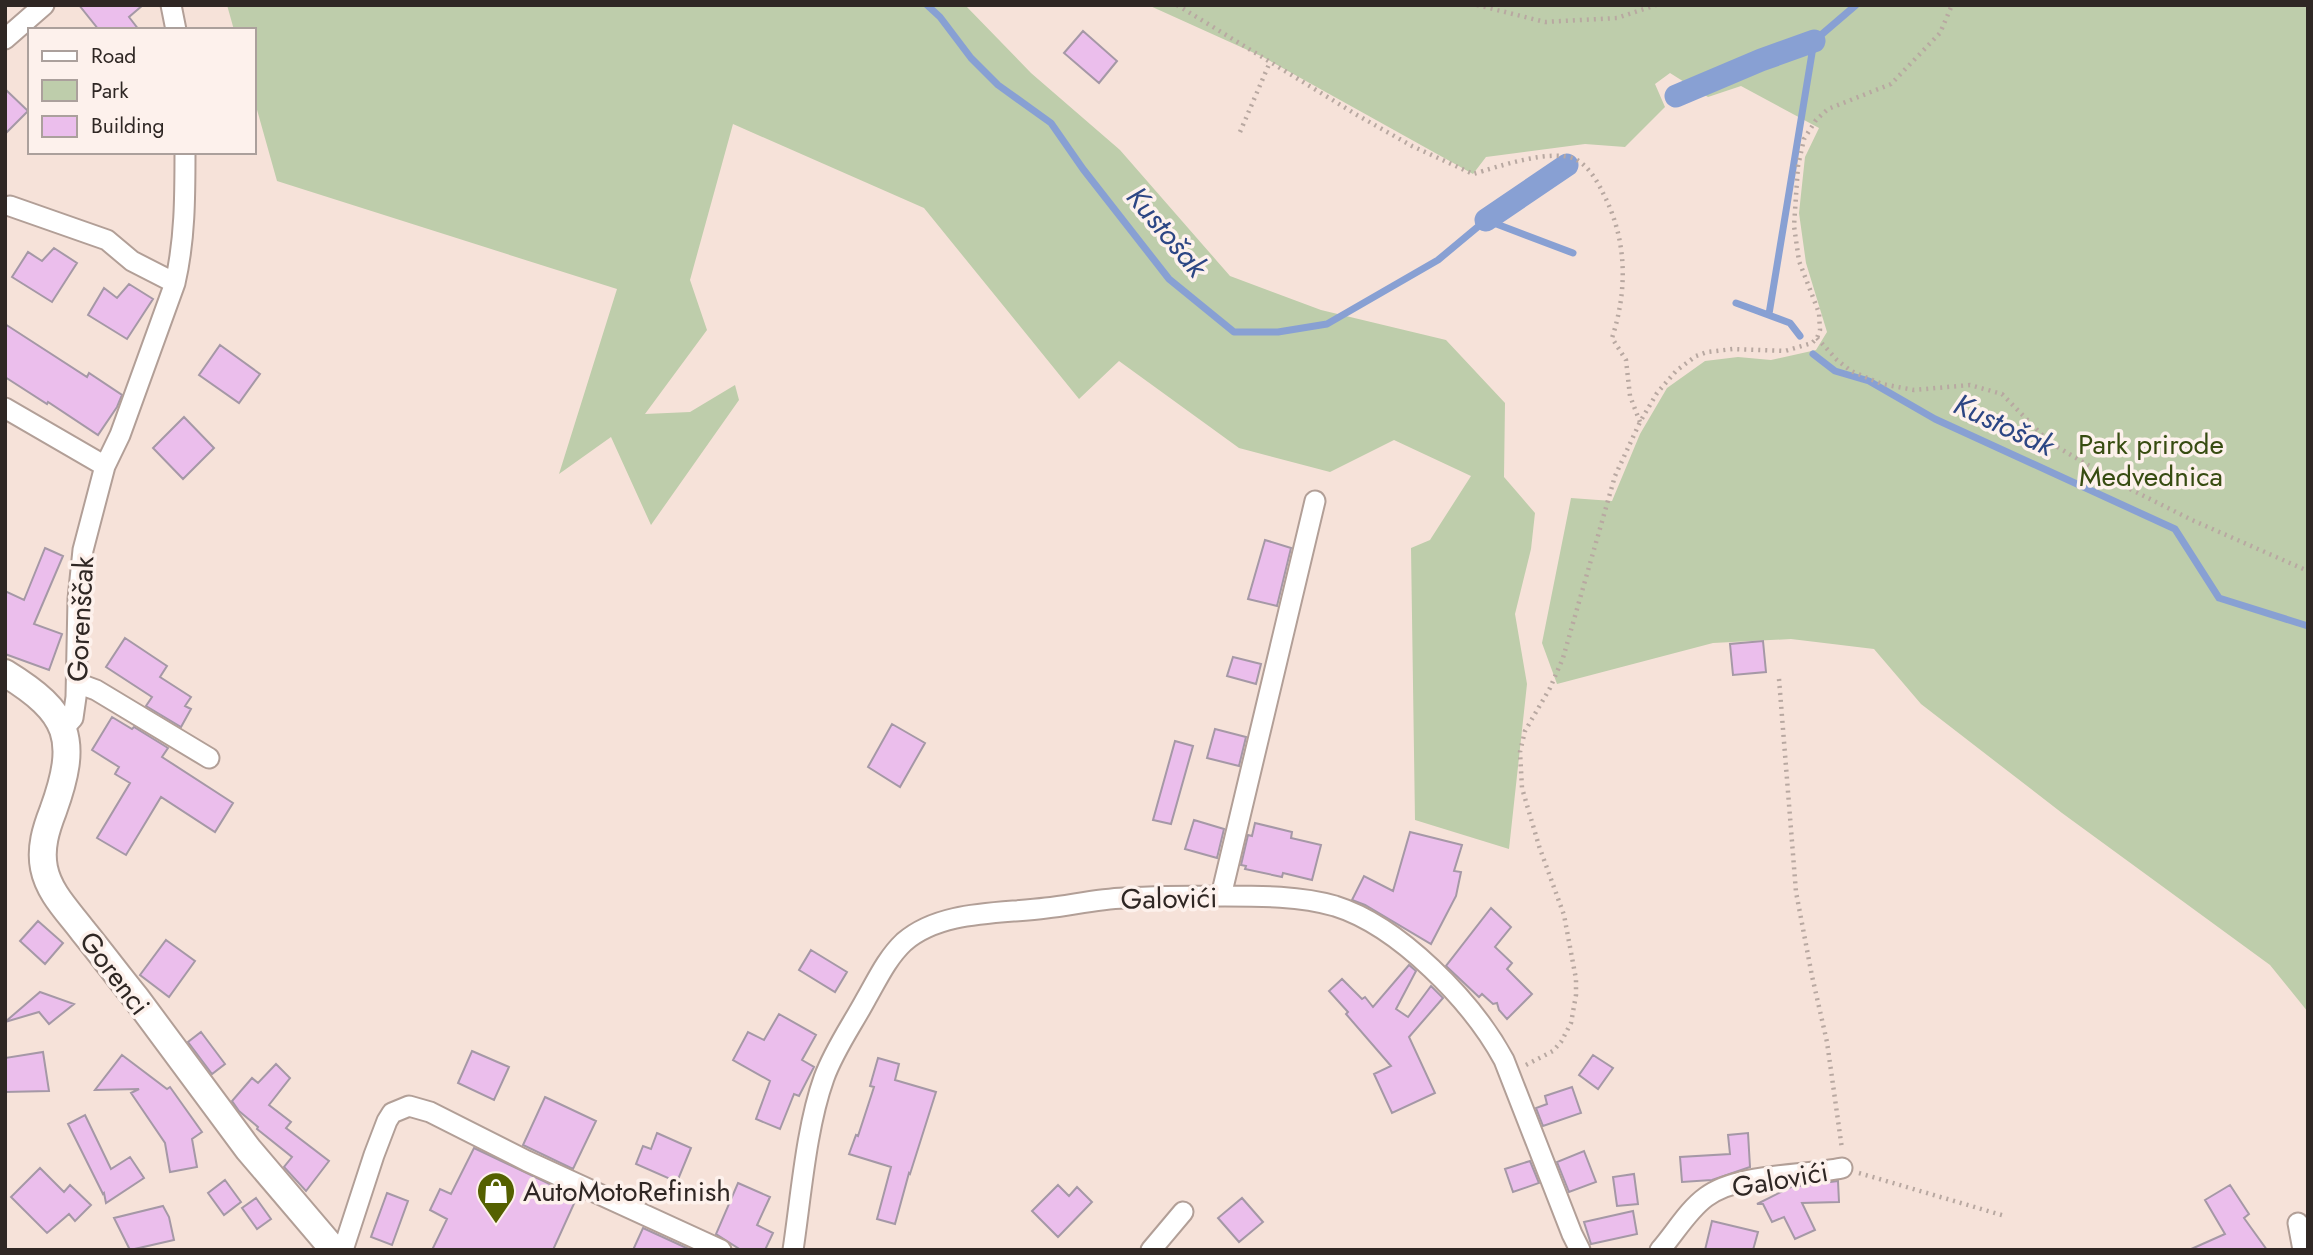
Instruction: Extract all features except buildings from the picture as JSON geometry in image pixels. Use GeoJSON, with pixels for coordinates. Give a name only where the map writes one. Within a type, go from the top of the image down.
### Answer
{"type":"FeatureCollection","features":[{"type":"Feature","properties":{"kind":"street"},"geometry":{"type":"LineString","coordinates":[[5,39],[44,5]]}},
{"type":"Feature","properties":{"kind":"street"},"geometry":{"type":"LineString","coordinates":[[171,5],[176,28]]}},
{"type":"Feature","properties":{"kind":"street","name":"Gorenščak"},"geometry":{"type":"LineString","coordinates":[[63,729],[73,718],[77,683],[81,565],[105,467],[120,435],[175,283],[180,262],[186,154]]}},
{"type":"Feature","properties":{"kind":"street"},"geometry":{"type":"LineString","coordinates":[[9,206],[107,240],[149,272],[175,283]]}},
{"type":"Feature","properties":{"kind":"street"},"geometry":{"type":"LineString","coordinates":[[5,408],[105,467]]}},
{"type":"Feature","properties":{"kind":"street"},"geometry":{"type":"LineString","coordinates":[[1221,896],[1315,501]]}},
{"type":"Feature","properties":{"kind":"street"},"geometry":{"type":"LineString","coordinates":[[5,673],[35,694],[55,713],[63,729]]}},
{"type":"Feature","properties":{"kind":"street"},"geometry":{"type":"LineString","coordinates":[[77,683],[96,690],[209,758]]}},
{"type":"Feature","properties":{"kind":"street","name":"Gorenci"},"geometry":{"type":"LineString","coordinates":[[63,729],[68,745],[65,765],[43,846],[44,871],[54,895],[166,1037],[248,1149],[334,1250]]}},
{"type":"Feature","properties":{"kind":"street","name":"Galovići"},"geometry":{"type":"LineString","coordinates":[[793,1250],[811,1135],[823,1080],[883,969],[903,944],[923,929],[965,917],[1124,898],[1261,896],[1324,903],[1349,911],[1388,933],[1410,950],[1461,1000],[1492,1039],[1510,1072],[1580,1250]]}},
{"type":"Feature","properties":{"kind":"street"},"geometry":{"type":"LineString","coordinates":[[342,1250],[387,1121],[392,1113],[409,1106],[430,1112],[527,1161],[721,1250]]}},
{"type":"Feature","properties":{"kind":"street","name":"Galovići"},"geometry":{"type":"LineString","coordinates":[[1660,1250],[1694,1208],[1713,1192],[1728,1186],[1781,1175],[1842,1168]]}},
{"type":"Feature","properties":{"kind":"street"},"geometry":{"type":"LineString","coordinates":[[1151,1250],[1183,1212]]}},
{"type":"Feature","properties":{"kind":"street"},"geometry":{"type":"LineString","coordinates":[[2298,1223],[2303,1250]]}},
{"type":"Feature","properties":{"kind":"path"},"geometry":{"type":"LineString","coordinates":[[1177,5],[1379,128],[1473,174],[1549,155],[1577,160],[1597,181],[1610,205],[1621,240],[1624,275],[1620,314],[1612,338],[1626,360],[1630,396],[1640,422]]}},
{"type":"Feature","properties":{"kind":"path"},"geometry":{"type":"LineString","coordinates":[[1477,5],[1545,22],[1617,18],[1656,5]]}},
{"type":"Feature","properties":{"kind":"path"},"geometry":{"type":"LineString","coordinates":[[1510,1072],[1543,1057],[1561,1042],[1571,1023],[1576,995],[1576,979],[1564,915],[1539,846],[1522,788],[1519,763],[1525,731],[1560,666],[1595,550],[1610,489],[1640,422],[1664,383],[1696,356],[1719,350],[1776,352],[1804,346],[1817,338],[1820,330],[1819,313],[1799,261],[1794,226],[1798,166],[1804,139],[1816,120],[1828,109],[1891,84],[1940,33],[1952,5]]}},
{"type":"Feature","properties":{"kind":"path"},"geometry":{"type":"LineString","coordinates":[[1240,132],[1270,62]]}},
{"type":"Feature","properties":{"kind":"path"},"geometry":{"type":"LineString","coordinates":[[1817,338],[1851,371],[1882,384],[1914,390],[1970,385],[2003,394],[2049,442],[2112,479],[2192,520],[2308,571]]}},
{"type":"Feature","properties":{"kind":"path"},"geometry":{"type":"LineString","coordinates":[[1779,680],[1796,892],[1828,1042],[1842,1168],[2005,1216]]}},
{"type":"Feature","properties":{"kind":"green space"},"geometry":{"type":"Polygon","coordinates":[[[227,5],[965,5],[1031,73],[1120,150],[1230,276],[1321,310],[1446,340],[1505,403],[1504,477],[1535,513],[1531,549],[1515,614],[1527,684],[1509,849],[1415,820],[1411,548],[1430,540],[1471,476],[1394,440],[1330,472],[1239,448],[1119,361],[1079,399],[924,208],[733,124],[690,280],[707,330],[645,414],[690,412],[735,385],[739,400],[651,525],[611,437],[559,474],[617,289],[277,181],[256,106],[256,28],[233,28],[227,5]]]}},
{"type":"Feature","properties":{"kind":"green space","name":"Park prirode Medvednica"},"geometry":{"type":"Polygon","coordinates":[[[1148,5],[2308,5],[2308,1012],[2270,965],[2062,813],[1921,704],[1874,649],[1791,639],[1713,643],[1557,684],[1542,643],[1571,498],[1612,501],[1640,434],[1667,388],[1705,361],[1738,357],[1771,360],[1816,350],[1827,332],[1806,263],[1799,213],[1805,157],[1819,128],[1741,86],[1708,97],[1670,73],[1655,84],[1665,107],[1625,147],[1585,144],[1486,157],[1473,174],[1263,57],[1148,5]]]}},
{"type":"Feature","properties":{"kind":"waterway","name":"Kustošak"},"geometry":{"type":"LineString","coordinates":[[927,5],[940,17],[971,58],[998,85],[1051,123],[1083,169],[1169,279],[1234,332],[1278,332],[1327,324],[1438,260],[1486,220],[1573,253]]}},
{"type":"Feature","properties":{"kind":"waterway"},"geometry":{"type":"LineString","coordinates":[[1769,314],[1814,41],[1856,5]]}},
{"type":"Feature","properties":{"kind":"waterway"},"geometry":{"type":"LineString","coordinates":[[1676,96],[1814,41]]}},
{"type":"Feature","properties":{"kind":"waterway"},"geometry":{"type":"LineString","coordinates":[[1486,220],[1567,165]]}},
{"type":"Feature","properties":{"kind":"waterway","name":"Kustošak"},"geometry":{"type":"LineString","coordinates":[[1736,303],[1790,323],[1800,336]]}},
{"type":"Feature","properties":{"kind":"waterway","name":"Kustošak"},"geometry":{"type":"LineString","coordinates":[[1813,354],[1835,371],[1869,381],[1935,419],[2175,529],[2219,598],[2308,626]]}},
{"type":"Feature","properties":{"kind":"place","name":"AutoMotoRefinish"},"geometry":{"type":"Point","coordinates":[496,1225]}}]}
